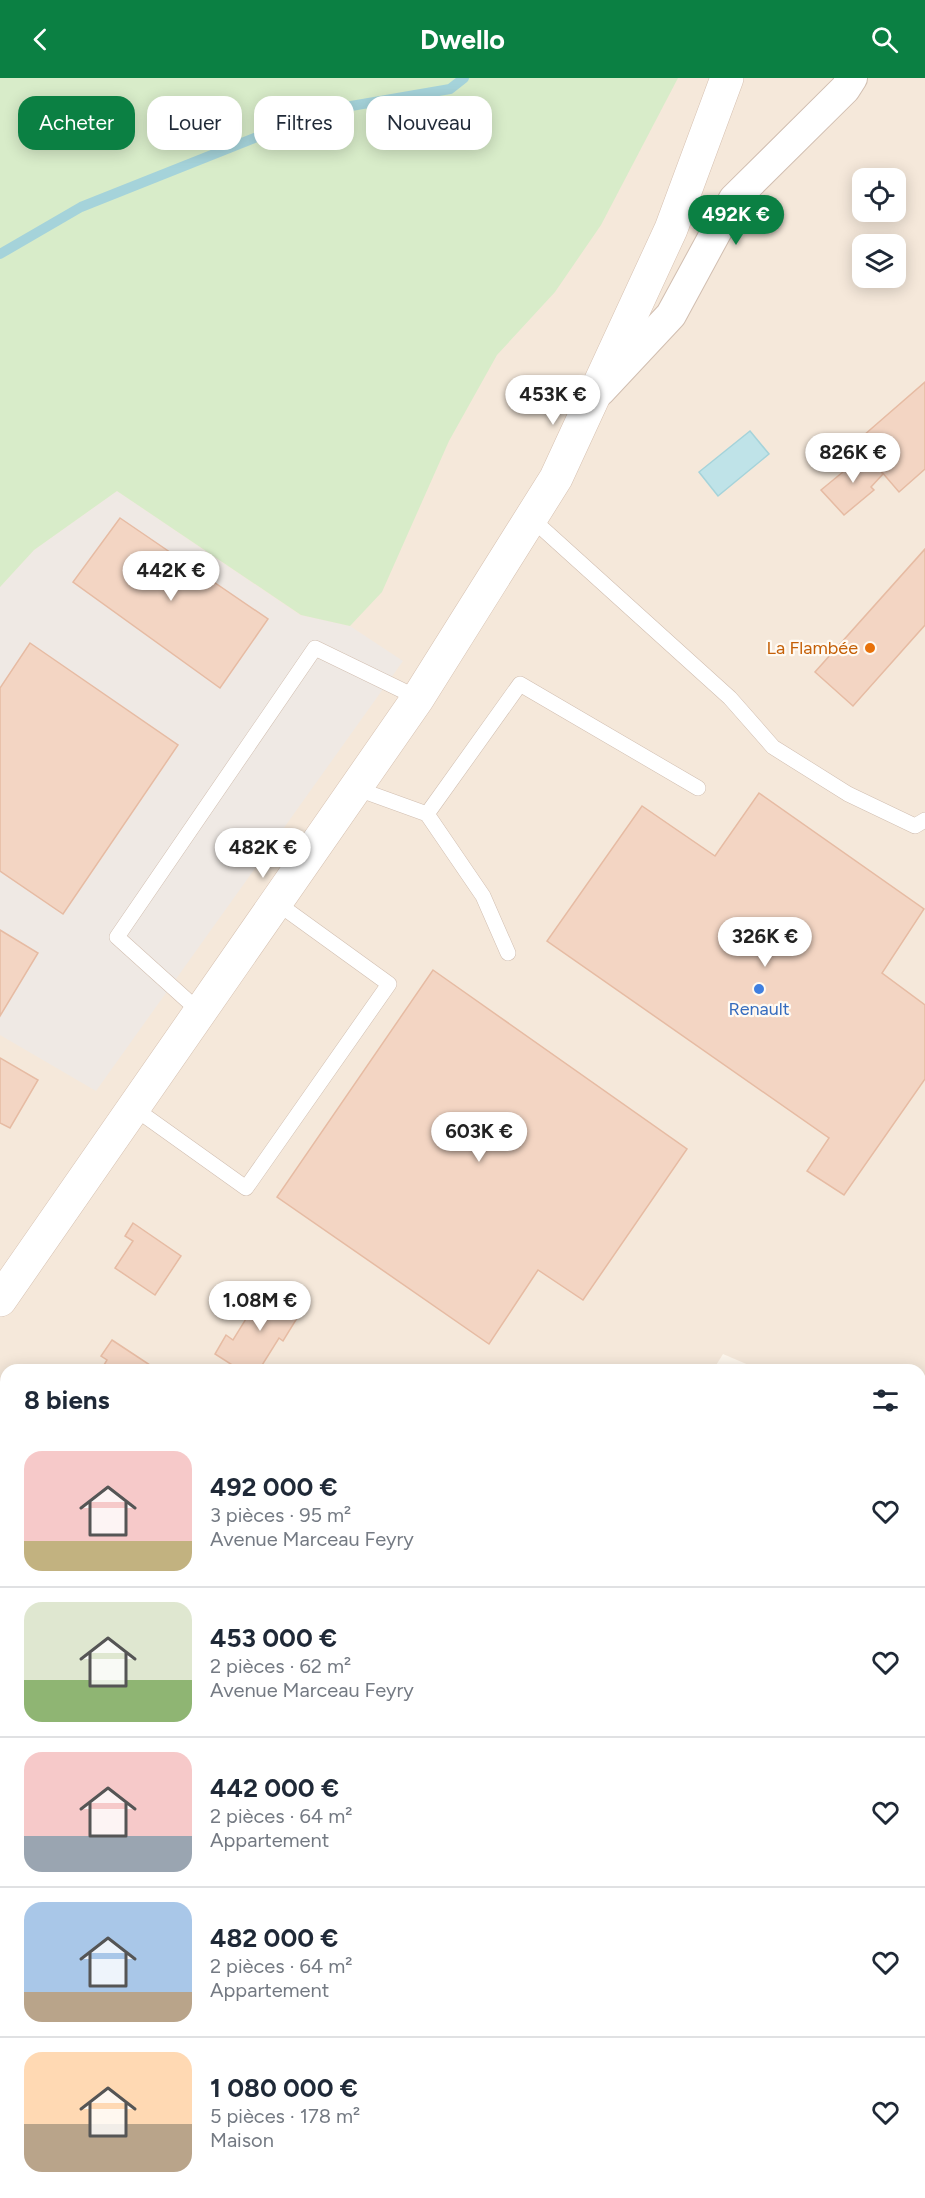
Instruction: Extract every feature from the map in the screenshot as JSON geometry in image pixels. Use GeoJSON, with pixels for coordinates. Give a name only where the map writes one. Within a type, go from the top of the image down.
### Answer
{"type":"FeatureCollection","features":[{"type":"Feature","properties":{"kind":"main road"},"geometry":{"type":"LineString","coordinates":[[0,1300],[418,698],[556,478],[671,230],[727,78]]}},
{"type":"Feature","properties":{"kind":"street"},"geometry":{"type":"LineString","coordinates":[[596,396],[671,315],[734,199],[845,88],[852,78]]}},
{"type":"Feature","properties":{"kind":"lane"},"geometry":{"type":"LineString","coordinates":[[531,519],[730,698],[773,747],[848,794],[915,826],[925,819]]}},
{"type":"Feature","properties":{"kind":"lane"},"geometry":{"type":"LineString","coordinates":[[199,1011],[117,937],[315,648],[418,698]]}},
{"type":"Feature","properties":{"kind":"lane"},"geometry":{"type":"LineString","coordinates":[[427,814],[520,684],[698,788]]}},
{"type":"Feature","properties":{"kind":"lane"},"geometry":{"type":"LineString","coordinates":[[355,788],[427,814],[483,896],[508,953]]}},
{"type":"Feature","properties":{"kind":"lane"},"geometry":{"type":"LineString","coordinates":[[134,1108],[246,1188],[389,984],[277,903]]}},
{"type":"Feature","properties":{"kind":"shaded area"},"geometry":{"type":"Polygon","coordinates":[[[0,78],[925,78],[925,1364],[746,1364],[723,1354],[717,1364],[0,1364],[0,78]]]}},
{"type":"Feature","properties":{"kind":"shaded area"},"geometry":{"type":"Polygon","coordinates":[[[117,491],[300,615],[350,626],[403,661],[96,1091],[0,1035],[0,587],[34,550],[117,491]]]}},
{"type":"Feature","properties":{"kind":"green space"},"geometry":{"type":"Polygon","coordinates":[[[0,78],[678,78],[601,225],[555,292],[497,355],[449,441],[382,592],[350,626],[301,615],[117,491],[34,550],[0,587],[0,78]]]}},
{"type":"Feature","properties":{"kind":"water"},"geometry":{"type":"Polygon","coordinates":[[[750,431],[769,454],[718,496],[699,472],[750,431]]]}},
{"type":"Feature","properties":{"kind":"building"},"geometry":{"type":"Polygon","coordinates":[[[925,382],[925,469],[899,492],[856,442],[925,382]]]}},
{"type":"Feature","properties":{"kind":"building"},"geometry":{"type":"Polygon","coordinates":[[[866,453],[883,474],[871,487],[874,490],[844,515],[821,490],[866,453]]]}},
{"type":"Feature","properties":{"kind":"building"},"geometry":{"type":"Polygon","coordinates":[[[120,518],[268,619],[220,688],[73,582],[120,518]]]}},
{"type":"Feature","properties":{"kind":"building","name":"La Flambée"},"geometry":{"type":"Polygon","coordinates":[[[925,549],[925,625],[853,706],[815,672],[925,549]]]}},
{"type":"Feature","properties":{"kind":"building"},"geometry":{"type":"Polygon","coordinates":[[[30,643],[178,745],[63,914],[0,871],[0,688],[30,643]]]}},
{"type":"Feature","properties":{"kind":"building","name":"Renault"},"geometry":{"type":"Polygon","coordinates":[[[759,793],[924,909],[882,973],[925,1005],[925,1079],[844,1195],[807,1171],[829,1138],[547,941],[642,806],[715,856],[759,793]]]}},
{"type":"Feature","properties":{"kind":"building"},"geometry":{"type":"Polygon","coordinates":[[[0,930],[38,953],[0,1016],[0,930]]]}},
{"type":"Feature","properties":{"kind":"building"},"geometry":{"type":"Polygon","coordinates":[[[433,970],[687,1149],[583,1300],[538,1270],[489,1344],[277,1197],[433,970]]]}},
{"type":"Feature","properties":{"kind":"building"},"geometry":{"type":"Polygon","coordinates":[[[0,1058],[38,1080],[10,1128],[0,1123],[0,1058]]]}},
{"type":"Feature","properties":{"kind":"building"},"geometry":{"type":"Polygon","coordinates":[[[133,1223],[181,1256],[155,1295],[115,1268],[133,1241],[125,1236],[133,1223]]]}},
{"type":"Feature","properties":{"kind":"building"},"geometry":{"type":"Polygon","coordinates":[[[265,1288],[302,1310],[283,1341],[279,1338],[263,1364],[231,1364],[215,1354],[226,1335],[233,1340],[265,1288]]]}},
{"type":"Feature","properties":{"kind":"building"},"geometry":{"type":"Polygon","coordinates":[[[112,1340],[148,1364],[105,1364],[107,1360],[101,1356],[112,1340]]]}},
{"type":"Feature","properties":{"kind":"waterway"},"geometry":{"type":"LineString","coordinates":[[0,254],[81,207],[322,111],[450,89],[464,78]]}},
{"type":"Feature","properties":{"kind":"place","name":"La Flambée"},"geometry":{"type":"Point","coordinates":[870,648]}},
{"type":"Feature","properties":{"kind":"place","name":"Renault"},"geometry":{"type":"Point","coordinates":[759,989]}}]}
